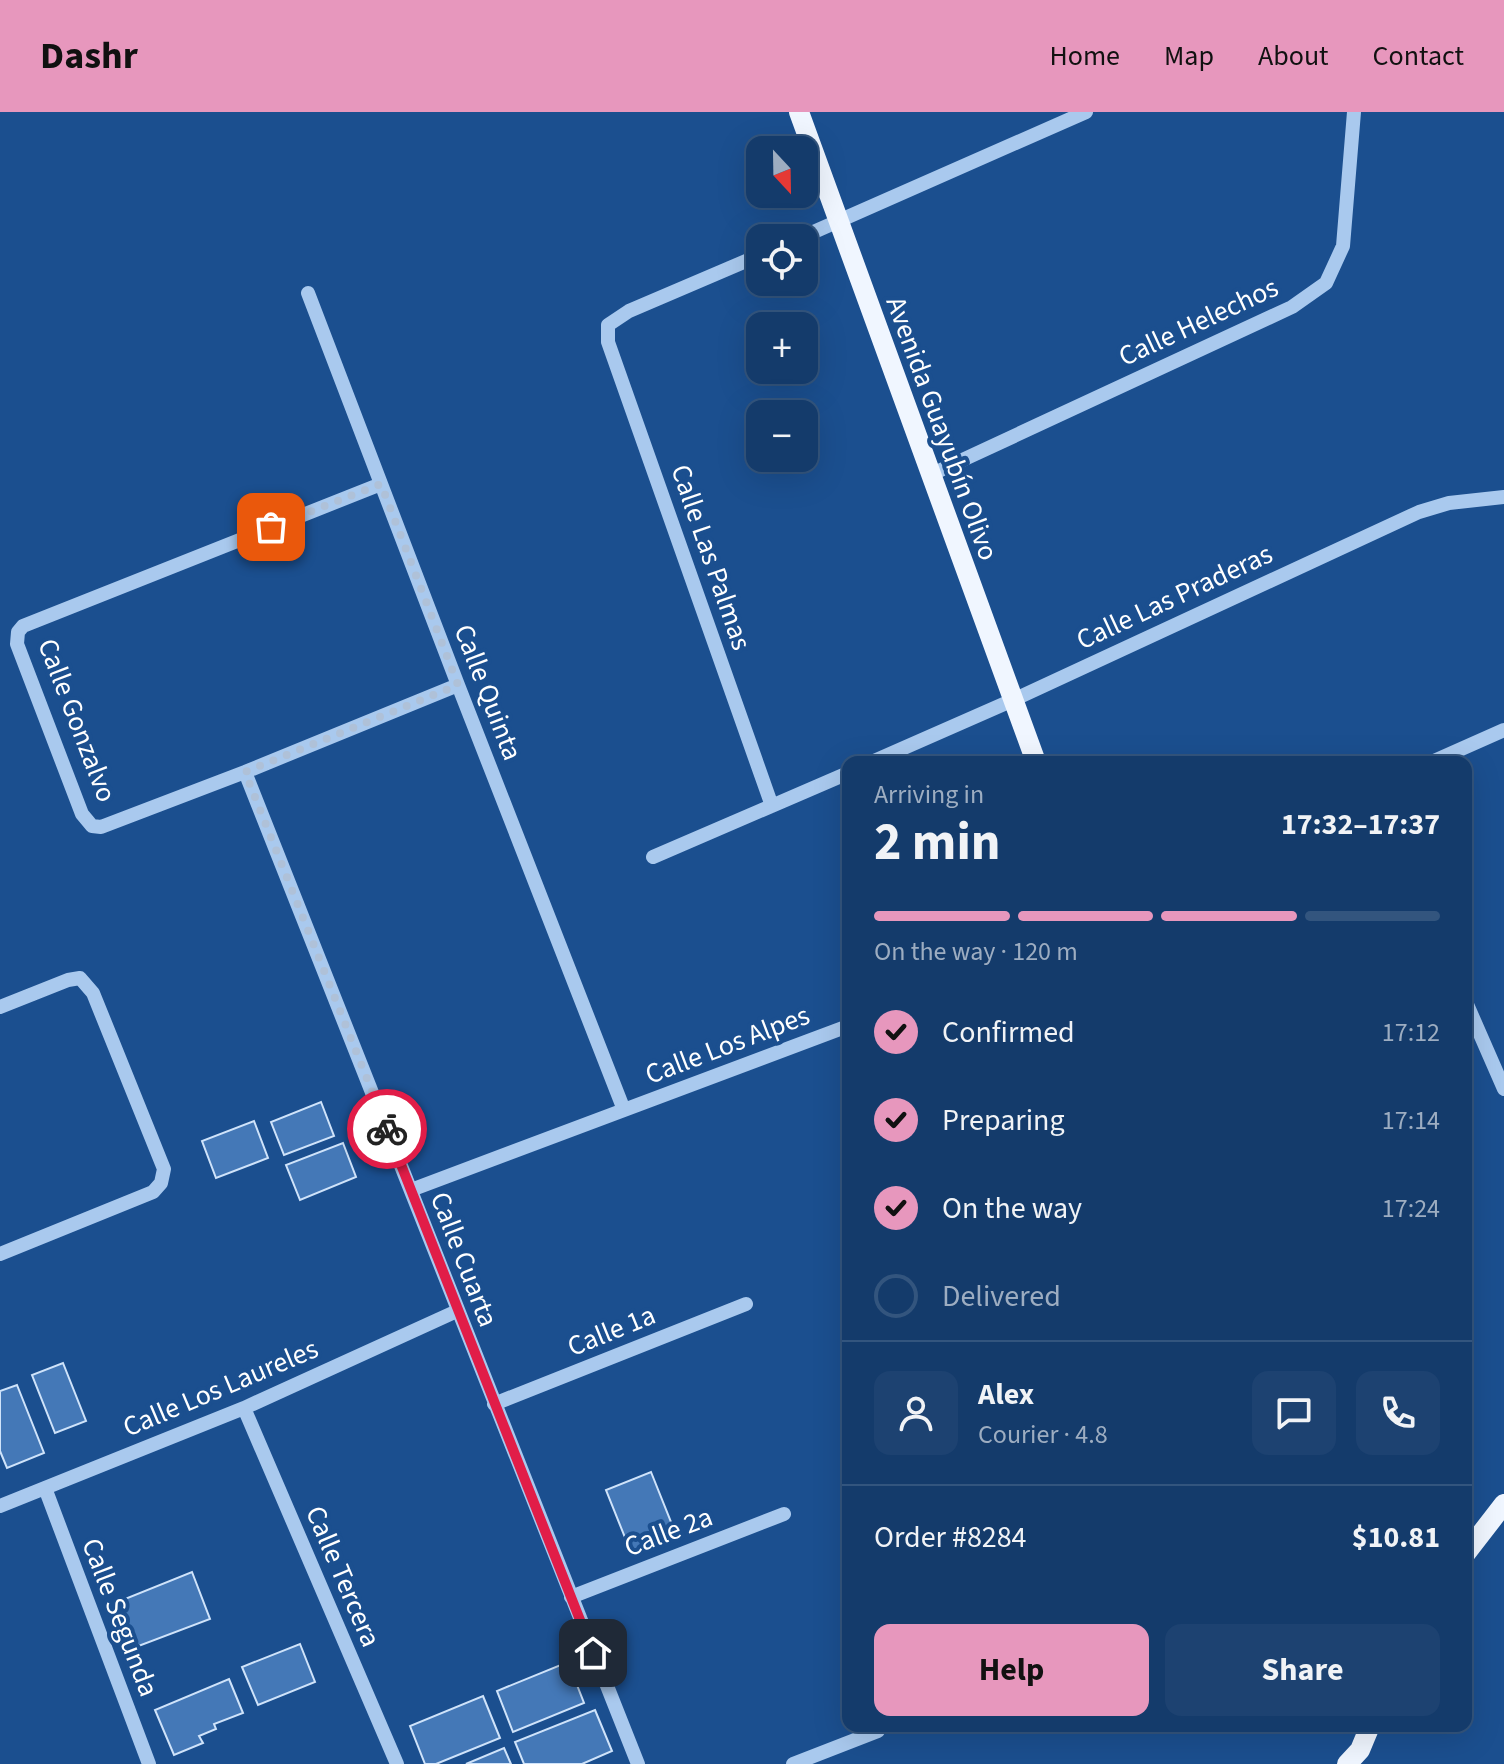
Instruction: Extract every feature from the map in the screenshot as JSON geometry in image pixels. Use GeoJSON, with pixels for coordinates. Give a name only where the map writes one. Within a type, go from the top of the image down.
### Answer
{"type":"FeatureCollection","features":[{"type":"Feature","properties":{"kind":"main road","name":"Avenida Guayubín Olivo"},"geometry":{"type":"LineString","coordinates":[[799,112],[1034,756]]}},
{"type":"Feature","properties":{"kind":"main road"},"geometry":{"type":"LineString","coordinates":[[1472,1545],[1504,1504]]}},
{"type":"Feature","properties":{"kind":"main road"},"geometry":{"type":"LineString","coordinates":[[1347,1764],[1360,1750],[1368,1732]]}},
{"type":"Feature","properties":{"kind":"street"},"geometry":{"type":"LineString","coordinates":[[818,230],[1086,112]]}},
{"type":"Feature","properties":{"kind":"street","name":"Calle Helechos"},"geometry":{"type":"LineString","coordinates":[[930,475],[1292,307],[1326,283],[1343,246],[1354,112]]}},
{"type":"Feature","properties":{"kind":"street","name":"Calle Las Palmas"},"geometry":{"type":"LineString","coordinates":[[746,261],[629,311],[608,325],[608,342],[772,806]]}},
{"type":"Feature","properties":{"kind":"street","name":"Calle Quinta"},"geometry":{"type":"LineString","coordinates":[[308,293],[624,1110]]}},
{"type":"Feature","properties":{"kind":"street","name":"Calle Gonzalvo"},"geometry":{"type":"LineString","coordinates":[[381,484],[23,626],[18,632],[17,644],[82,814],[92,826],[101,827],[458,685]]}},
{"type":"Feature","properties":{"kind":"street","name":"Calle Las Praderas"},"geometry":{"type":"LineString","coordinates":[[886,756],[1419,512],[1449,503],[1504,497]]}},
{"type":"Feature","properties":{"kind":"street"},"geometry":{"type":"LineString","coordinates":[[1446,756],[1504,730]]}},
{"type":"Feature","properties":{"kind":"street","name":"Calle Cuarta"},"geometry":{"type":"LineString","coordinates":[[245,772],[638,1764]]}},
{"type":"Feature","properties":{"kind":"street"},"geometry":{"type":"LineString","coordinates":[[653,857],[842,776]]}},
{"type":"Feature","properties":{"kind":"street"},"geometry":{"type":"LineString","coordinates":[[0,1007],[80,978],[93,993],[164,1169],[161,1183],[153,1192],[0,1254]]}},
{"type":"Feature","properties":{"kind":"street"},"geometry":{"type":"LineString","coordinates":[[1472,1016],[1504,1089]]}},
{"type":"Feature","properties":{"kind":"street","name":"Calle Los Alpes"},"geometry":{"type":"LineString","coordinates":[[411,1190],[842,1028]]}},
{"type":"Feature","properties":{"kind":"street","name":"Calle 1a"},"geometry":{"type":"LineString","coordinates":[[494,1404],[746,1304]]}},
{"type":"Feature","properties":{"kind":"street","name":"Calle Los Laureles"},"geometry":{"type":"LineString","coordinates":[[0,1506],[244,1408],[457,1311]]}},
{"type":"Feature","properties":{"kind":"street","name":"Calle Tercera"},"geometry":{"type":"LineString","coordinates":[[244,1408],[397,1764]]}},
{"type":"Feature","properties":{"kind":"street","name":"Calle Segunda"},"geometry":{"type":"LineString","coordinates":[[45,1488],[149,1764]]}},
{"type":"Feature","properties":{"kind":"street","name":"Calle 2a"},"geometry":{"type":"LineString","coordinates":[[571,1597],[784,1514]]}},
{"type":"Feature","properties":{"kind":"street"},"geometry":{"type":"LineString","coordinates":[[793,1764],[875,1732]]}},
{"type":"Feature","properties":{"kind":"building"},"geometry":{"type":"Polygon","coordinates":[[[321,1102],[334,1136],[284,1155],[271,1122],[321,1102]]]}},
{"type":"Feature","properties":{"kind":"building"},"geometry":{"type":"Polygon","coordinates":[[[254,1121],[268,1158],[216,1178],[202,1141],[254,1121]]]}},
{"type":"Feature","properties":{"kind":"building"},"geometry":{"type":"Polygon","coordinates":[[[343,1143],[356,1177],[300,1200],[286,1165],[343,1143]]]}},
{"type":"Feature","properties":{"kind":"building"},"geometry":{"type":"Polygon","coordinates":[[[63,1363],[86,1421],[55,1433],[32,1375],[63,1363]]]}},
{"type":"Feature","properties":{"kind":"building"},"geometry":{"type":"Polygon","coordinates":[[[17,1385],[44,1453],[7,1468],[0,1451],[0,1391],[17,1385]]]}},
{"type":"Feature","properties":{"kind":"building"},"geometry":{"type":"Polygon","coordinates":[[[651,1472],[677,1537],[632,1555],[606,1490],[651,1472]]]}},
{"type":"Feature","properties":{"kind":"building"},"geometry":{"type":"Polygon","coordinates":[[[192,1572],[210,1619],[128,1650],[110,1605],[192,1572]]]}},
{"type":"Feature","properties":{"kind":"building"},"geometry":{"type":"Polygon","coordinates":[[[300,1644],[315,1682],[258,1705],[242,1667],[300,1644]]]}},
{"type":"Feature","properties":{"kind":"building"},"geometry":{"type":"Polygon","coordinates":[[[568,1662],[584,1703],[513,1732],[497,1691],[568,1662]]]}},
{"type":"Feature","properties":{"kind":"building"},"geometry":{"type":"Polygon","coordinates":[[[229,1679],[243,1713],[214,1724],[216,1729],[199,1736],[203,1743],[174,1755],[155,1710],[229,1679]]]}},
{"type":"Feature","properties":{"kind":"building"},"geometry":{"type":"Polygon","coordinates":[[[483,1696],[500,1738],[436,1764],[425,1764],[410,1726],[483,1696]]]}},
{"type":"Feature","properties":{"kind":"building"},"geometry":{"type":"Polygon","coordinates":[[[595,1710],[612,1751],[582,1764],[524,1764],[515,1742],[595,1710]]]}},
{"type":"Feature","properties":{"kind":"building"},"geometry":{"type":"Polygon","coordinates":[[[504,1748],[511,1764],[466,1764],[504,1748]]]}},
{"type":"Feature","properties":{"kind":"way so far"},"geometry":{"type":"LineString","coordinates":[[271,527],[381,484],[458,685],[245,772],[387,1129]]}},
{"type":"Feature","properties":{"kind":"route"},"geometry":{"type":"LineString","coordinates":[[387,1129],[593,1653]]}}]}
